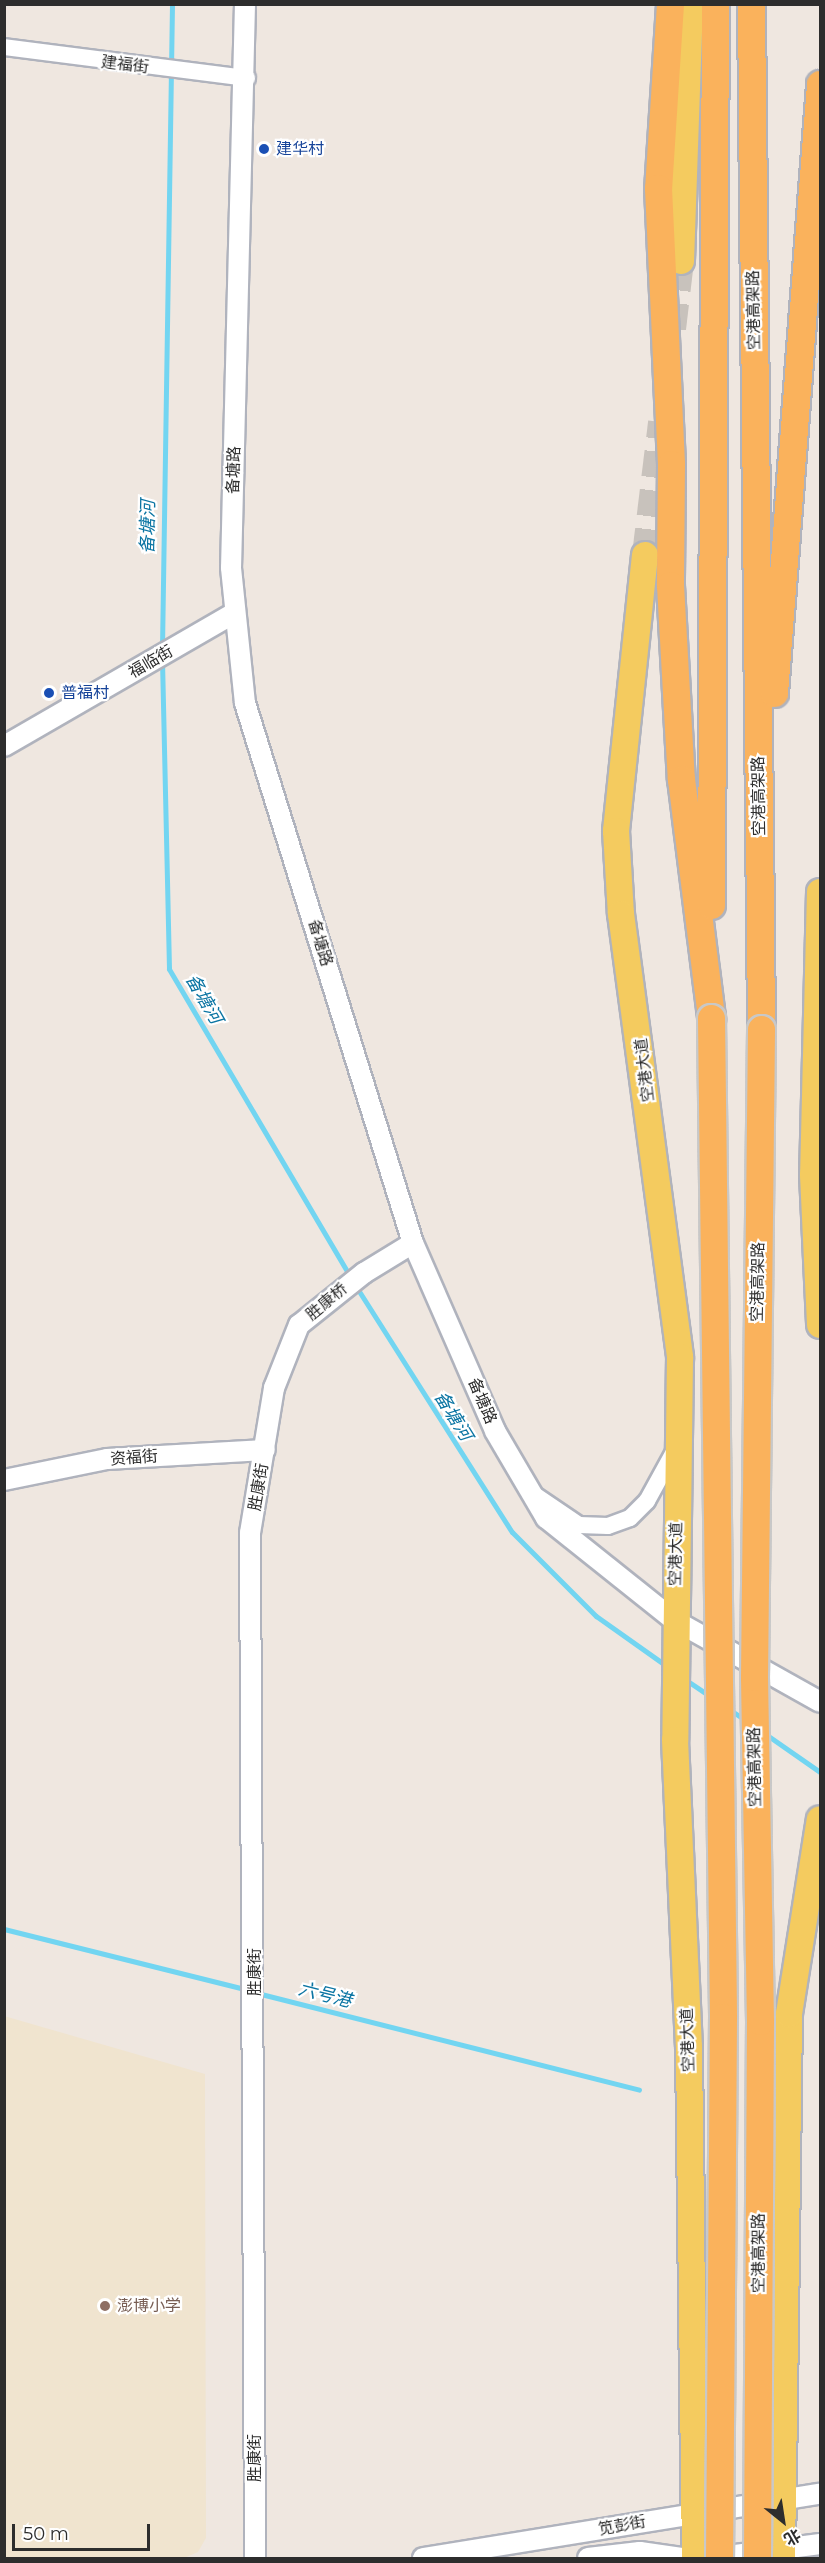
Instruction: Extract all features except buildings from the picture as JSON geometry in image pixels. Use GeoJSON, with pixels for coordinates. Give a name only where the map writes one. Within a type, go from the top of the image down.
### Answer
{"type":"FeatureCollection","features":[{"type":"Feature","properties":{"kind":"highway"},"geometry":{"type":"LineString","coordinates":[[651,4],[675,696],[711,1018]]}},
{"type":"Feature","properties":{"kind":"highway"},"geometry":{"type":"LineString","coordinates":[[657,188],[670,4]]}},
{"type":"Feature","properties":{"kind":"highway"},"geometry":{"type":"LineString","coordinates":[[715,4],[711,1018],[723,2017],[718,2559]]}},
{"type":"Feature","properties":{"kind":"highway","name":"空港高架路"},"geometry":{"type":"LineString","coordinates":[[751,4],[761,1029],[754,1677],[760,2021],[774,2556]]}},
{"type":"Feature","properties":{"kind":"highway"},"geometry":{"type":"LineString","coordinates":[[761,1029],[772,735],[820,84]]}},
{"type":"Feature","properties":{"kind":"main road"},"geometry":{"type":"LineString","coordinates":[[681,261],[690,4]]}},
{"type":"Feature","properties":{"kind":"main road","name":"空港大道"},"geometry":{"type":"LineString","coordinates":[[645,555],[615,831],[621,914],[680,1357],[674,1620],[675,1740],[688,2047],[695,2559]]}},
{"type":"Feature","properties":{"kind":"main road"},"geometry":{"type":"LineString","coordinates":[[820,892],[813,1175],[820,1325]]}},
{"type":"Feature","properties":{"kind":"main road"},"geometry":{"type":"LineString","coordinates":[[774,2556],[783,2496],[789,2014],[820,1819]]}},
{"type":"Feature","properties":{"kind":"street","name":"备塘路"},"geometry":{"type":"LineString","coordinates":[[245,4],[247,78],[231,568],[245,703],[413,1244],[495,1431],[546,1518],[575,1545],[674,1620],[820,1702]]}},
{"type":"Feature","properties":{"kind":"street","name":"建福街"},"geometry":{"type":"LineString","coordinates":[[4,47],[159,69],[247,78]]}},
{"type":"Feature","properties":{"kind":"street","name":"福临街"},"geometry":{"type":"LineString","coordinates":[[4,746],[234,613]]}},
{"type":"Feature","properties":{"kind":"street","name":"胜康桥"},"geometry":{"type":"LineString","coordinates":[[274,1388],[299,1325],[364,1273],[413,1244]]}},
{"type":"Feature","properties":{"kind":"street","name":"胜康街"},"geometry":{"type":"LineString","coordinates":[[255,2559],[255,1956],[250,1533],[274,1388]]}},
{"type":"Feature","properties":{"kind":"street"},"geometry":{"type":"LineString","coordinates":[[527,1488],[579,1525],[608,1526],[630,1518],[647,1501],[678,1444]]}},
{"type":"Feature","properties":{"kind":"street","name":"资福街"},"geometry":{"type":"LineString","coordinates":[[4,1480],[107,1459],[265,1450]]}},
{"type":"Feature","properties":{"kind":"street","name":"笕彭街"},"geometry":{"type":"LineString","coordinates":[[423,2559],[783,2496],[820,2494]]}},
{"type":"Feature","properties":{"kind":"street"},"geometry":{"type":"LineString","coordinates":[[712,2559],[774,2556],[820,2544]]}},
{"type":"Feature","properties":{"kind":"street","name":"笕彭街"},"geometry":{"type":"LineString","coordinates":[[588,2559],[640,2552],[682,2559]]}},
{"type":"Feature","properties":{"kind":"shaded area","name":"澎博小学"},"geometry":{"type":"Polygon","coordinates":[[[4,2016],[205,2074],[206,2538],[198,2552],[184,2558],[5,2557],[4,2016]]]}},
{"type":"Feature","properties":{"kind":"waterway","name":"备塘河"},"geometry":{"type":"LineString","coordinates":[[162,648],[172,4]]}},
{"type":"Feature","properties":{"kind":"waterway","name":"备塘河"},"geometry":{"type":"LineString","coordinates":[[162,660],[169,969],[357,1288],[512,1532],[596,1616],[668,1667]]}},
{"type":"Feature","properties":{"kind":"waterway","name":"备塘河"},"geometry":{"type":"LineString","coordinates":[[683,1678],[710,1696]]}},
{"type":"Feature","properties":{"kind":"waterway","name":"备塘河"},"geometry":{"type":"LineString","coordinates":[[727,1708],[747,1721]]}},
{"type":"Feature","properties":{"kind":"waterway","name":"备塘河"},"geometry":{"type":"LineString","coordinates":[[764,1733],[820,1772]]}},
{"type":"Feature","properties":{"kind":"waterway","name":"六号港"},"geometry":{"type":"LineString","coordinates":[[4,1929],[248,1990]]}},
{"type":"Feature","properties":{"kind":"waterway","name":"六号港"},"geometry":{"type":"LineString","coordinates":[[257,1993],[639,2090]]}},
{"type":"Feature","properties":{"kind":"tunnel"},"geometry":{"type":"LineString","coordinates":[[673,329],[681,261]]}},
{"type":"Feature","properties":{"kind":"tunnel"},"geometry":{"type":"LineString","coordinates":[[645,555],[661,422]]}},
{"type":"Feature","properties":{"kind":"place","name":"建华村"},"geometry":{"type":"Point","coordinates":[264,149]}},
{"type":"Feature","properties":{"kind":"place","name":"普福村"},"geometry":{"type":"Point","coordinates":[49,693]}},
{"type":"Feature","properties":{"kind":"place","name":"澎博小学"},"geometry":{"type":"Point","coordinates":[105,2306]}}]}
